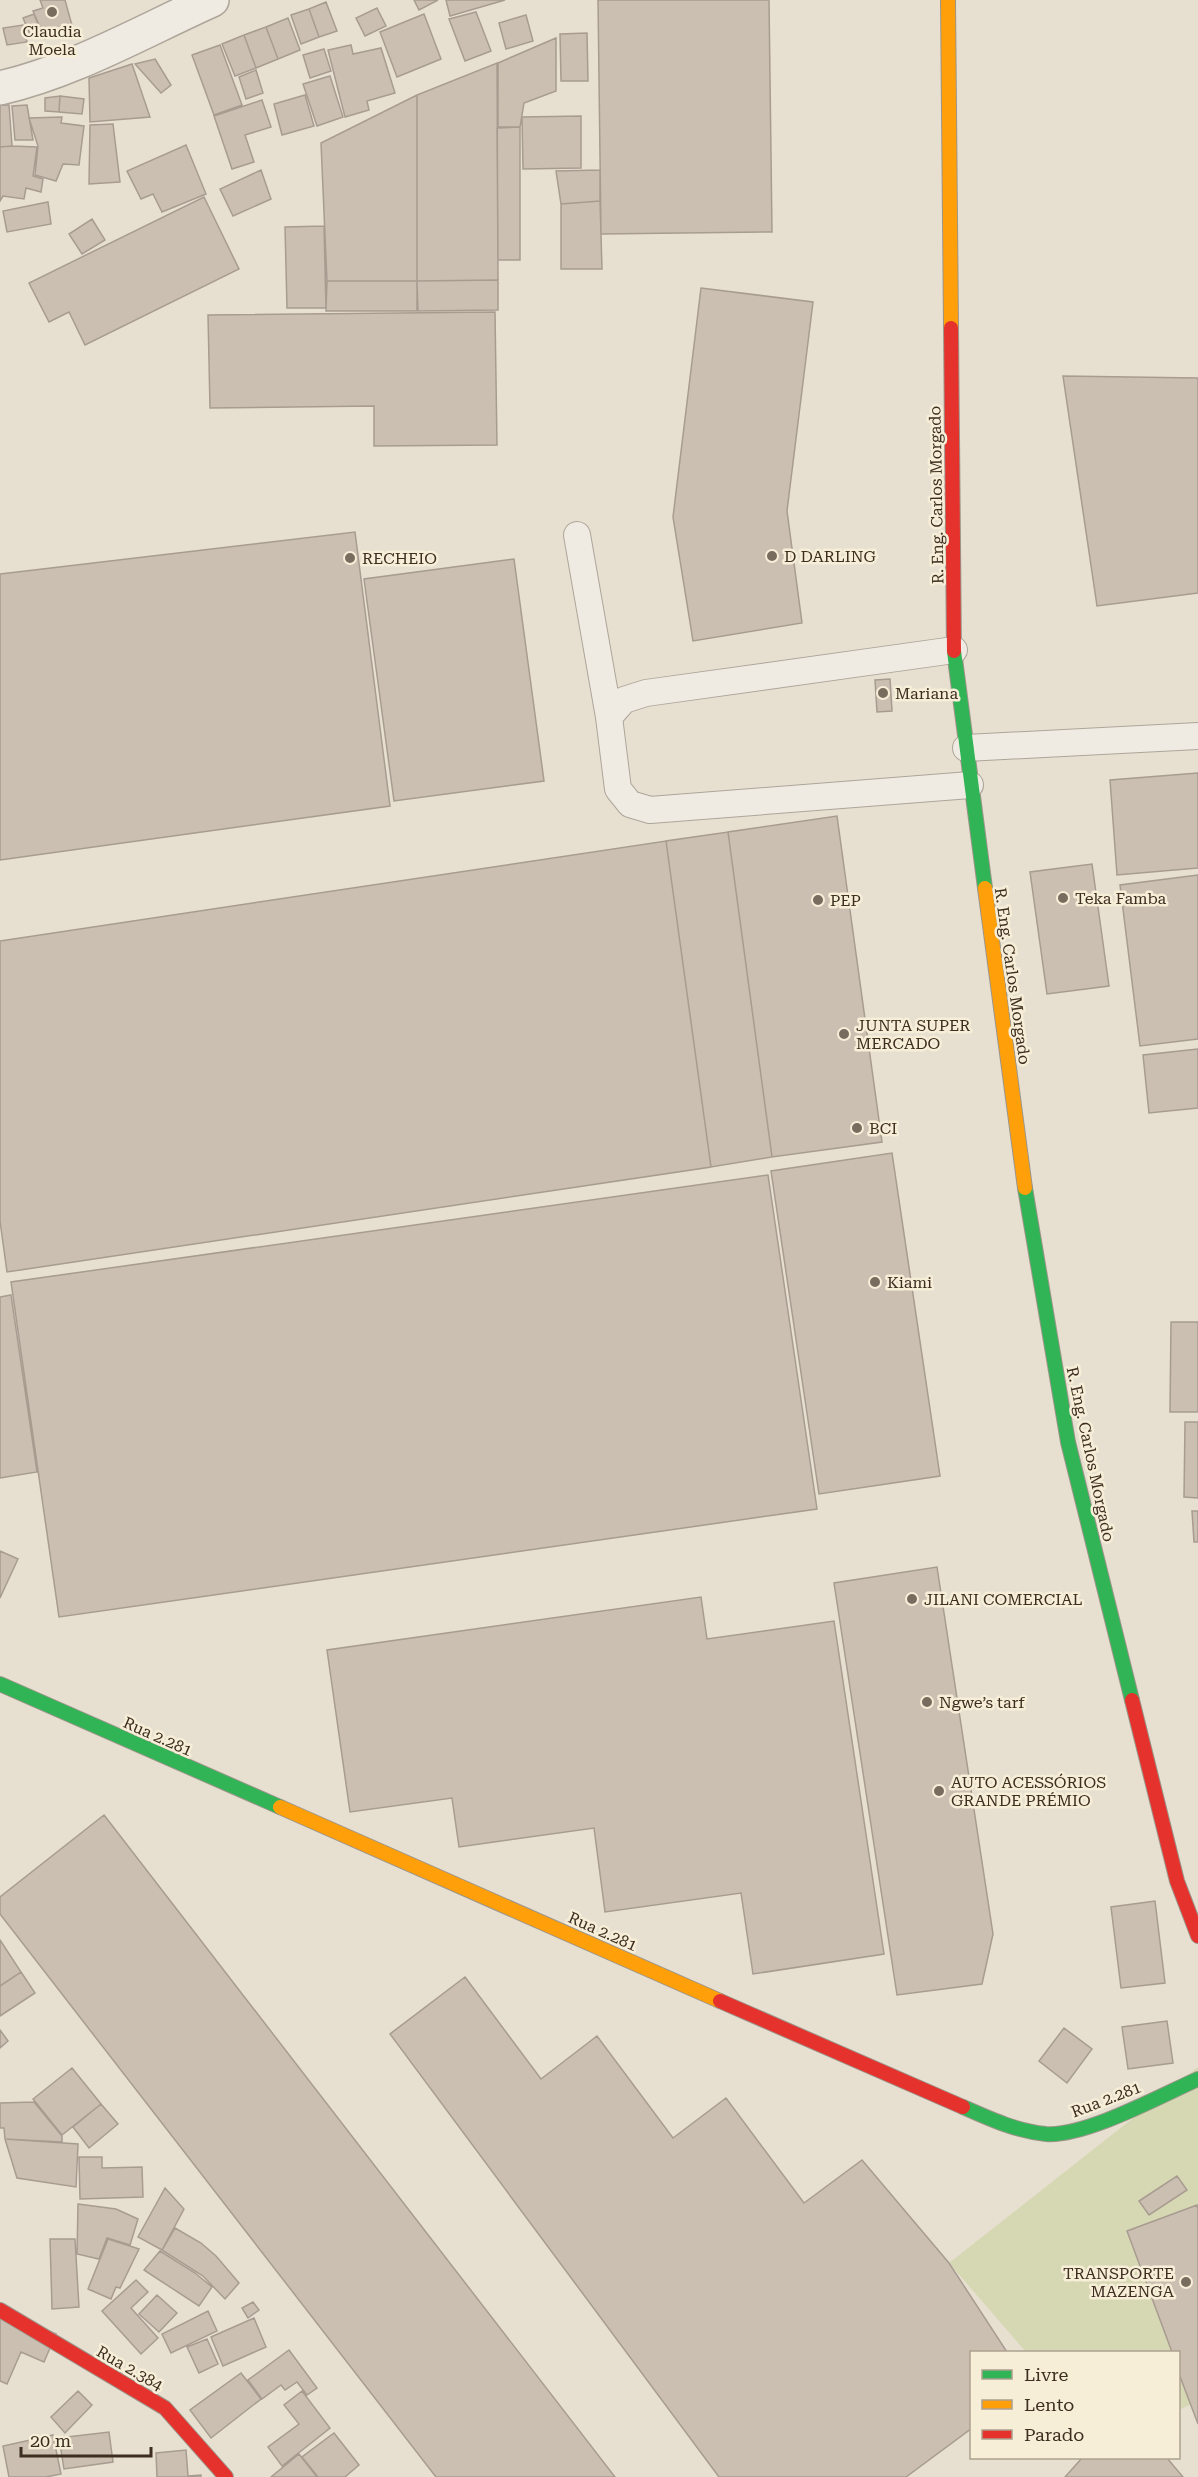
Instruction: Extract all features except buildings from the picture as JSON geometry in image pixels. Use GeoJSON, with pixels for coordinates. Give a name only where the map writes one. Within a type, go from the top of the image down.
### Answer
{"type":"FeatureCollection","features":[{"type":"Feature","properties":{"kind":"street"},"geometry":{"type":"LineString","coordinates":[[0,88],[29,82],[85,59],[212,0]]}},
{"type":"Feature","properties":{"kind":"street","name":"R. Eng. Carlos Morgado"},"geometry":{"type":"LineString","coordinates":[[948,0],[954,650],[970,784],[1030,1225],[1068,1442],[1177,1881],[1198,1936]]}},
{"type":"Feature","properties":{"kind":"street","name":"Rua 2.281"},"geometry":{"type":"LineString","coordinates":[[0,1684],[1005,2126],[1048,2134],[1085,2128],[1198,2079]]}},
{"type":"Feature","properties":{"kind":"street","name":"Rua 2.384"},"geometry":{"type":"LineString","coordinates":[[0,2310],[165,2408],[226,2477]]}},
{"type":"Feature","properties":{"kind":"lane"},"geometry":{"type":"LineString","coordinates":[[577,535],[609,717],[618,789],[630,804],[650,810],[970,784]]}},
{"type":"Feature","properties":{"kind":"lane"},"geometry":{"type":"LineString","coordinates":[[609,717],[624,700],[646,693],[954,650]]}},
{"type":"Feature","properties":{"kind":"lane"},"geometry":{"type":"LineString","coordinates":[[966,747],[1198,736]]}},
{"type":"Feature","properties":{"kind":"green space"},"geometry":{"type":"Polygon","coordinates":[[[1198,2067],[1198,2401],[1180,2410],[1180,2351],[1025,2351],[949,2263],[1198,2067]]]}},
{"type":"Feature","properties":{"kind":"traffic: fast"},"geometry":{"type":"LineString","coordinates":[[954,651],[985,888]]}},
{"type":"Feature","properties":{"kind":"traffic: fast"},"geometry":{"type":"LineString","coordinates":[[1025,1188],[1068,1442],[1132,1700]]}},
{"type":"Feature","properties":{"kind":"traffic: fast"},"geometry":{"type":"LineString","coordinates":[[0,1684],[280,1807]]}},
{"type":"Feature","properties":{"kind":"traffic: fast"},"geometry":{"type":"LineString","coordinates":[[963,2107],[1024,2130],[1046,2134],[1062,2133],[1081,2129],[1122,2114],[1198,2079]]}},
{"type":"Feature","properties":{"kind":"traffic: slow"},"geometry":{"type":"LineString","coordinates":[[948,0],[951,328]]}},
{"type":"Feature","properties":{"kind":"traffic: slow"},"geometry":{"type":"LineString","coordinates":[[985,888],[1025,1188]]}},
{"type":"Feature","properties":{"kind":"traffic: slow"},"geometry":{"type":"LineString","coordinates":[[280,1807],[720,2001]]}},
{"type":"Feature","properties":{"kind":"traffic: jam"},"geometry":{"type":"LineString","coordinates":[[951,328],[954,651]]}},
{"type":"Feature","properties":{"kind":"traffic: jam"},"geometry":{"type":"LineString","coordinates":[[1132,1700],[1177,1881],[1198,1936]]}},
{"type":"Feature","properties":{"kind":"traffic: jam"},"geometry":{"type":"LineString","coordinates":[[720,2001],[963,2107]]}},
{"type":"Feature","properties":{"kind":"traffic: jam"},"geometry":{"type":"LineString","coordinates":[[0,2310],[165,2408],[226,2477]]}},
{"type":"Feature","properties":{"kind":"place","name":"Claudia Moela"},"geometry":{"type":"Point","coordinates":[52,12]}},
{"type":"Feature","properties":{"kind":"place","name":"D DARLING"},"geometry":{"type":"Point","coordinates":[772,556]}},
{"type":"Feature","properties":{"kind":"place","name":"RECHEIO"},"geometry":{"type":"Point","coordinates":[350,558]}},
{"type":"Feature","properties":{"kind":"place","name":"Mariana"},"geometry":{"type":"Point","coordinates":[883,693]}},
{"type":"Feature","properties":{"kind":"place","name":"Teka Famba"},"geometry":{"type":"Point","coordinates":[1063,898]}},
{"type":"Feature","properties":{"kind":"place","name":"PEP"},"geometry":{"type":"Point","coordinates":[818,900]}},
{"type":"Feature","properties":{"kind":"place","name":"JUNTA SUPER MERCADO"},"geometry":{"type":"Point","coordinates":[844,1034]}},
{"type":"Feature","properties":{"kind":"place","name":"BCI"},"geometry":{"type":"Point","coordinates":[857,1128]}},
{"type":"Feature","properties":{"kind":"place","name":"Kiami"},"geometry":{"type":"Point","coordinates":[875,1282]}},
{"type":"Feature","properties":{"kind":"place","name":"JILANI COMERCIAL"},"geometry":{"type":"Point","coordinates":[912,1599]}},
{"type":"Feature","properties":{"kind":"place","name":"Ngwe’s tarf"},"geometry":{"type":"Point","coordinates":[927,1702]}},
{"type":"Feature","properties":{"kind":"place","name":"AUTO ACESSÓRIOS GRANDE PRÉMIO"},"geometry":{"type":"Point","coordinates":[939,1791]}},
{"type":"Feature","properties":{"kind":"place","name":"TRANSPORTE MAZENGA"},"geometry":{"type":"Point","coordinates":[1186,2282]}}]}
